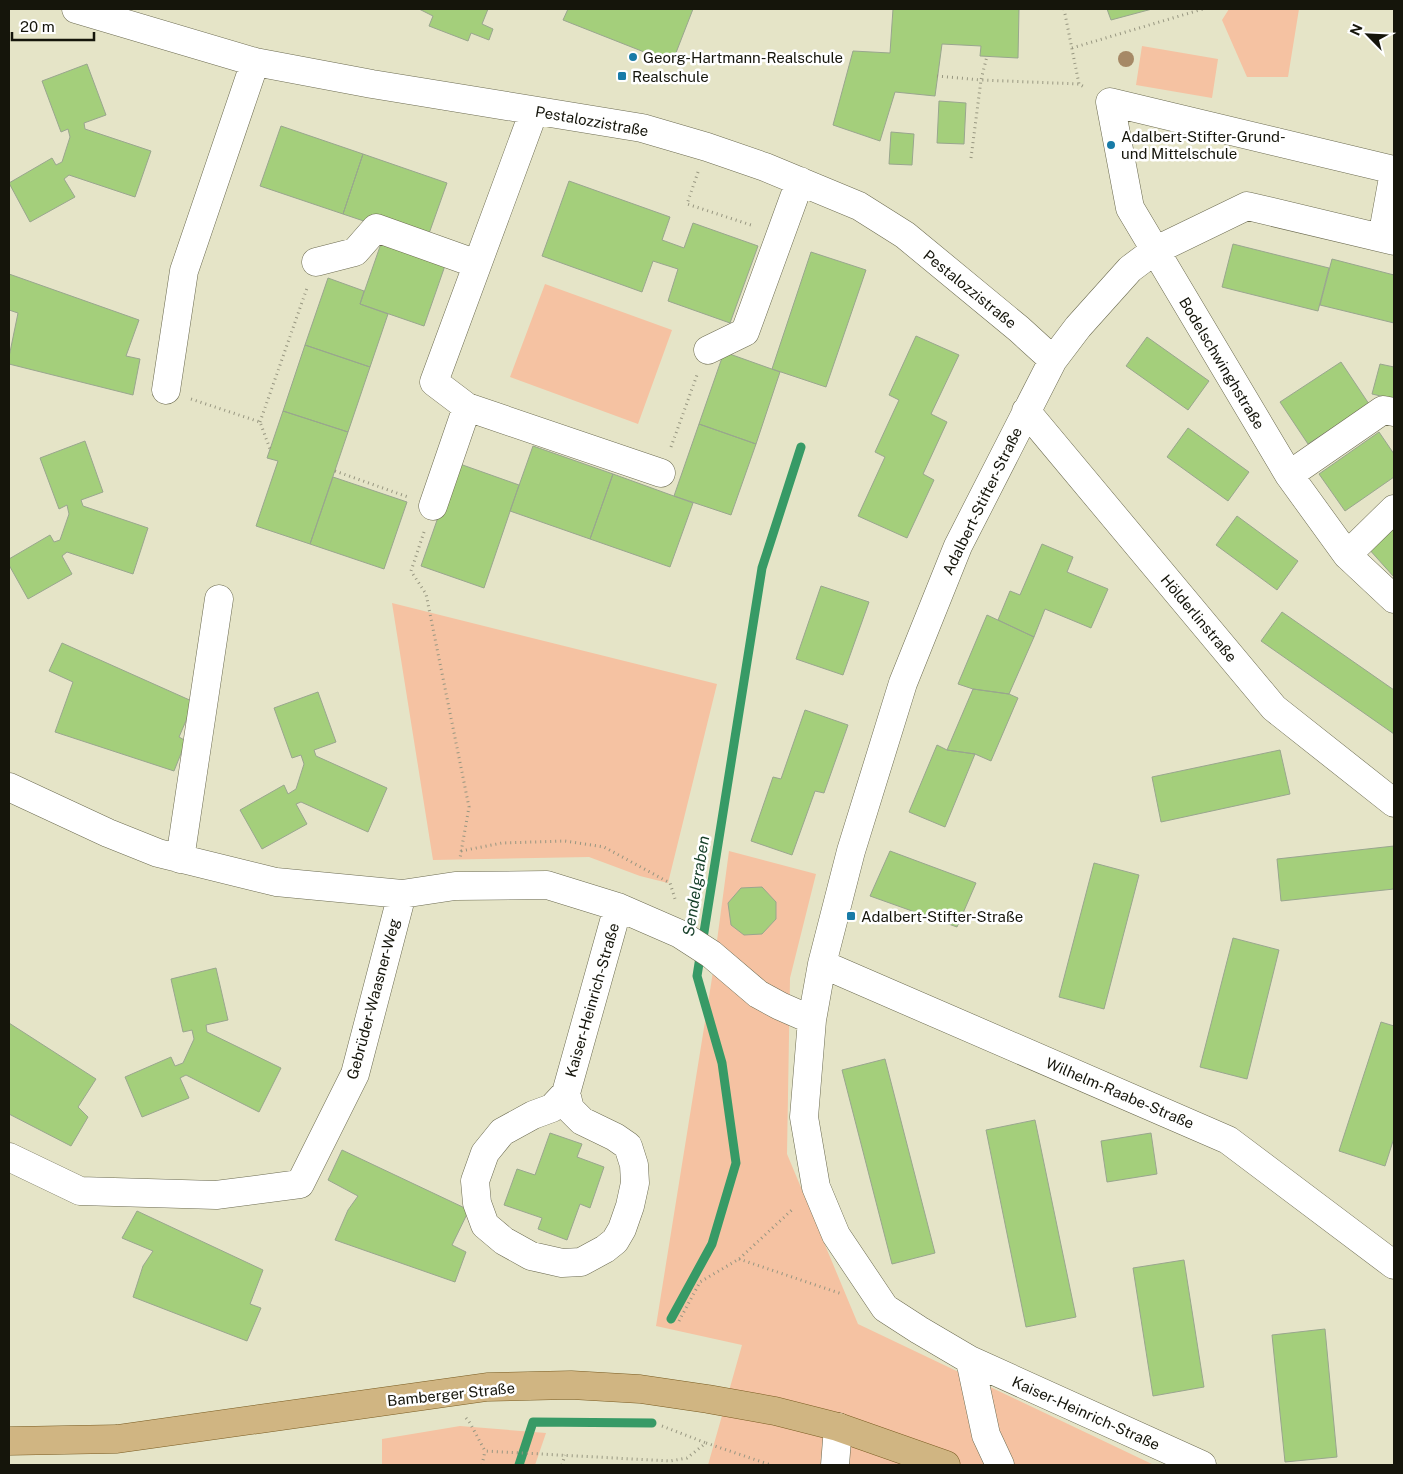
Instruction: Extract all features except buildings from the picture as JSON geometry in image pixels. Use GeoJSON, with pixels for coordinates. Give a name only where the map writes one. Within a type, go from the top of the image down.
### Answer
{"type":"FeatureCollection","features":[{"type":"Feature","properties":{"kind":"main road","name":"Bamberger Straße"},"geometry":{"type":"LineString","coordinates":[[9,1441],[117,1439],[487,1387],[571,1385],[640,1389],[708,1398],[775,1411],[838,1427],[946,1465]]}},
{"type":"Feature","properties":{"kind":"street","name":"Pestalozzistraße"},"geometry":{"type":"LineString","coordinates":[[76,9],[255,62],[372,84],[642,128],[766,167],[859,206],[905,235],[1020,329],[1053,360]]}},
{"type":"Feature","properties":{"kind":"street"},"geometry":{"type":"LineString","coordinates":[[166,390],[184,271],[255,62]]}},
{"type":"Feature","properties":{"kind":"street","name":"Bodelschwinghstraße"},"geometry":{"type":"LineString","coordinates":[[1394,171],[1110,102],[1130,208],[1154,250],[1289,475],[1347,555],[1394,598]]}},
{"type":"Feature","properties":{"kind":"street"},"geometry":{"type":"LineString","coordinates":[[534,111],[434,382],[467,407],[661,473]]}},
{"type":"Feature","properties":{"kind":"street"},"geometry":{"type":"LineString","coordinates":[[1388,239],[1394,171]]}},
{"type":"Feature","properties":{"kind":"street"},"geometry":{"type":"LineString","coordinates":[[708,350],[745,332],[800,181]]}},
{"type":"Feature","properties":{"kind":"street","name":"Adalbert-Stifter-Straße"},"geometry":{"type":"LineString","coordinates":[[812,1020],[822,964],[851,851],[903,683],[958,546],[1053,360],[1078,327],[1130,269],[1154,250],[1246,206],[1388,239]]}},
{"type":"Feature","properties":{"kind":"street"},"geometry":{"type":"LineString","coordinates":[[316,262],[355,252],[376,228],[477,264]]}},
{"type":"Feature","properties":{"kind":"street"},"geometry":{"type":"LineString","coordinates":[[433,506],[467,407]]}},
{"type":"Feature","properties":{"kind":"street"},"geometry":{"type":"LineString","coordinates":[[1289,475],[1383,410],[1394,412]]}},
{"type":"Feature","properties":{"kind":"street","name":"Hölderlinstraße"},"geometry":{"type":"LineString","coordinates":[[1026,411],[1274,708],[1394,803]]}},
{"type":"Feature","properties":{"kind":"street"},"geometry":{"type":"LineString","coordinates":[[1347,555],[1394,509]]}},
{"type":"Feature","properties":{"kind":"street"},"geometry":{"type":"LineString","coordinates":[[180,858],[219,599]]}},
{"type":"Feature","properties":{"kind":"street","name":"Kaiser-Heinrich-Straße"},"geometry":{"type":"LineString","coordinates":[[9,787],[108,833],[158,853],[276,882],[402,894],[455,886],[547,885],[618,907],[680,934],[711,954],[758,994],[812,1020],[804,1117],[816,1187],[836,1235],[885,1308],[970,1360],[1202,1465]]}},
{"type":"Feature","properties":{"kind":"street","name":"Gebrüder-Waasner-Weg"},"geometry":{"type":"LineString","coordinates":[[9,1157],[80,1191],[216,1195],[300,1184],[355,1074],[402,894]]}},
{"type":"Feature","properties":{"kind":"street","name":"Kaiser-Heinrich-Straße"},"geometry":{"type":"LineString","coordinates":[[566,1093],[570,1109],[582,1121],[615,1137],[628,1146],[634,1166],[635,1183],[630,1206],[615,1241],[605,1249],[581,1262],[562,1263],[531,1256],[504,1241],[485,1225],[477,1203],[475,1181],[485,1153],[502,1132],[533,1115],[552,1108],[566,1093],[618,907]]}},
{"type":"Feature","properties":{"kind":"street","name":"Wilhelm-Raabe-Straße"},"geometry":{"type":"LineString","coordinates":[[822,964],[1228,1140],[1394,1265]]}},
{"type":"Feature","properties":{"kind":"street"},"geometry":{"type":"LineString","coordinates":[[970,1360],[986,1435],[1000,1465]]}},
{"type":"Feature","properties":{"kind":"street"},"geometry":{"type":"LineString","coordinates":[[834,1465],[838,1427]]}},
{"type":"Feature","properties":{"kind":"path"},"geometry":{"type":"LineString","coordinates":[[937,76],[981,80],[1079,84],[1064,9]]}},
{"type":"Feature","properties":{"kind":"path"},"geometry":{"type":"LineString","coordinates":[[1072,48],[1187,11],[1202,9]]}},
{"type":"Feature","properties":{"kind":"path"},"geometry":{"type":"LineString","coordinates":[[971,158],[981,80],[987,56]]}},
{"type":"Feature","properties":{"kind":"path"},"geometry":{"type":"LineString","coordinates":[[707,147],[687,204],[781,234]]}},
{"type":"Feature","properties":{"kind":"path"},"geometry":{"type":"LineString","coordinates":[[270,449],[260,422],[316,262]]}},
{"type":"Feature","properties":{"kind":"path"},"geometry":{"type":"LineString","coordinates":[[674,440],[697,375]]}},
{"type":"Feature","properties":{"kind":"path"},"geometry":{"type":"LineString","coordinates":[[166,390],[260,422]]}},
{"type":"Feature","properties":{"kind":"path"},"geometry":{"type":"LineString","coordinates":[[335,471],[433,506],[411,571],[426,594],[469,807],[455,886]]}},
{"type":"Feature","properties":{"kind":"path"},"geometry":{"type":"LineString","coordinates":[[461,851],[502,843],[565,841],[604,847],[670,883],[680,916],[680,934]]}},
{"type":"Feature","properties":{"kind":"path"},"geometry":{"type":"LineString","coordinates":[[679,1321],[700,1282],[739,1259],[816,1187]]}},
{"type":"Feature","properties":{"kind":"path"},"geometry":{"type":"LineString","coordinates":[[739,1259],[885,1308]]}},
{"type":"Feature","properties":{"kind":"path"},"geometry":{"type":"LineString","coordinates":[[662,1426],[771,1465]]}},
{"type":"Feature","properties":{"kind":"path"},"geometry":{"type":"LineString","coordinates":[[500,1451],[670,1461],[687,1458],[706,1443]]}},
{"type":"Feature","properties":{"kind":"path"},"geometry":{"type":"LineString","coordinates":[[482,1465],[485,1451]]}},
{"type":"Feature","properties":{"kind":"path"},"geometry":{"type":"LineString","coordinates":[[562,1465],[564,1455]]}},
{"type":"Feature","properties":{"kind":"shaded area"},"geometry":{"type":"Polygon","coordinates":[[[1229,9],[1299,9],[1288,77],[1247,77],[1222,20],[1229,9]]]}},
{"type":"Feature","properties":{"kind":"shaded area"},"geometry":{"type":"Polygon","coordinates":[[[1142,46],[1218,59],[1212,98],[1136,85],[1142,46]]]}},
{"type":"Feature","properties":{"kind":"shaded area"},"geometry":{"type":"Polygon","coordinates":[[[545,284],[672,330],[638,424],[510,377],[545,284]]]}},
{"type":"Feature","properties":{"kind":"shaded area"},"geometry":{"type":"Polygon","coordinates":[[[392,603],[717,684],[668,883],[640,876],[589,857],[433,860],[392,603]]]}},
{"type":"Feature","properties":{"kind":"shaded area"},"geometry":{"type":"Polygon","coordinates":[[[729,851],[816,874],[790,978],[787,1154],[858,1324],[1154,1465],[708,1465],[742,1345],[656,1326],[712,978],[729,851]]]}},
{"type":"Feature","properties":{"kind":"shaded area"},"geometry":{"type":"Polygon","coordinates":[[[460,1426],[546,1433],[535,1465],[382,1465],[382,1439],[460,1426]]]}},
{"type":"Feature","properties":{"kind":"waterway","name":"Sendelgraben"},"geometry":{"type":"LineString","coordinates":[[671,1319],[712,1244],[736,1163],[722,1063],[697,976],[762,568],[801,447]]}},
{"type":"Feature","properties":{"kind":"waterway","name":"Sendelgraben"},"geometry":{"type":"LineString","coordinates":[[519,1465],[533,1422],[652,1423]]}},
{"type":"Feature","properties":{"kind":"place","name":"Georg-Hartmann-Realschule"},"geometry":{"type":"Point","coordinates":[633,57]}},
{"type":"Feature","properties":{"kind":"place","name":"Realschule"},"geometry":{"type":"Point","coordinates":[622,76]}},
{"type":"Feature","properties":{"kind":"place","name":"Adalbert-Stifter-Grund- und Mittelschule"},"geometry":{"type":"Point","coordinates":[1111,145]}},
{"type":"Feature","properties":{"kind":"place","name":"Adalbert-Stifter-Straße"},"geometry":{"type":"Point","coordinates":[851,916]}}]}
